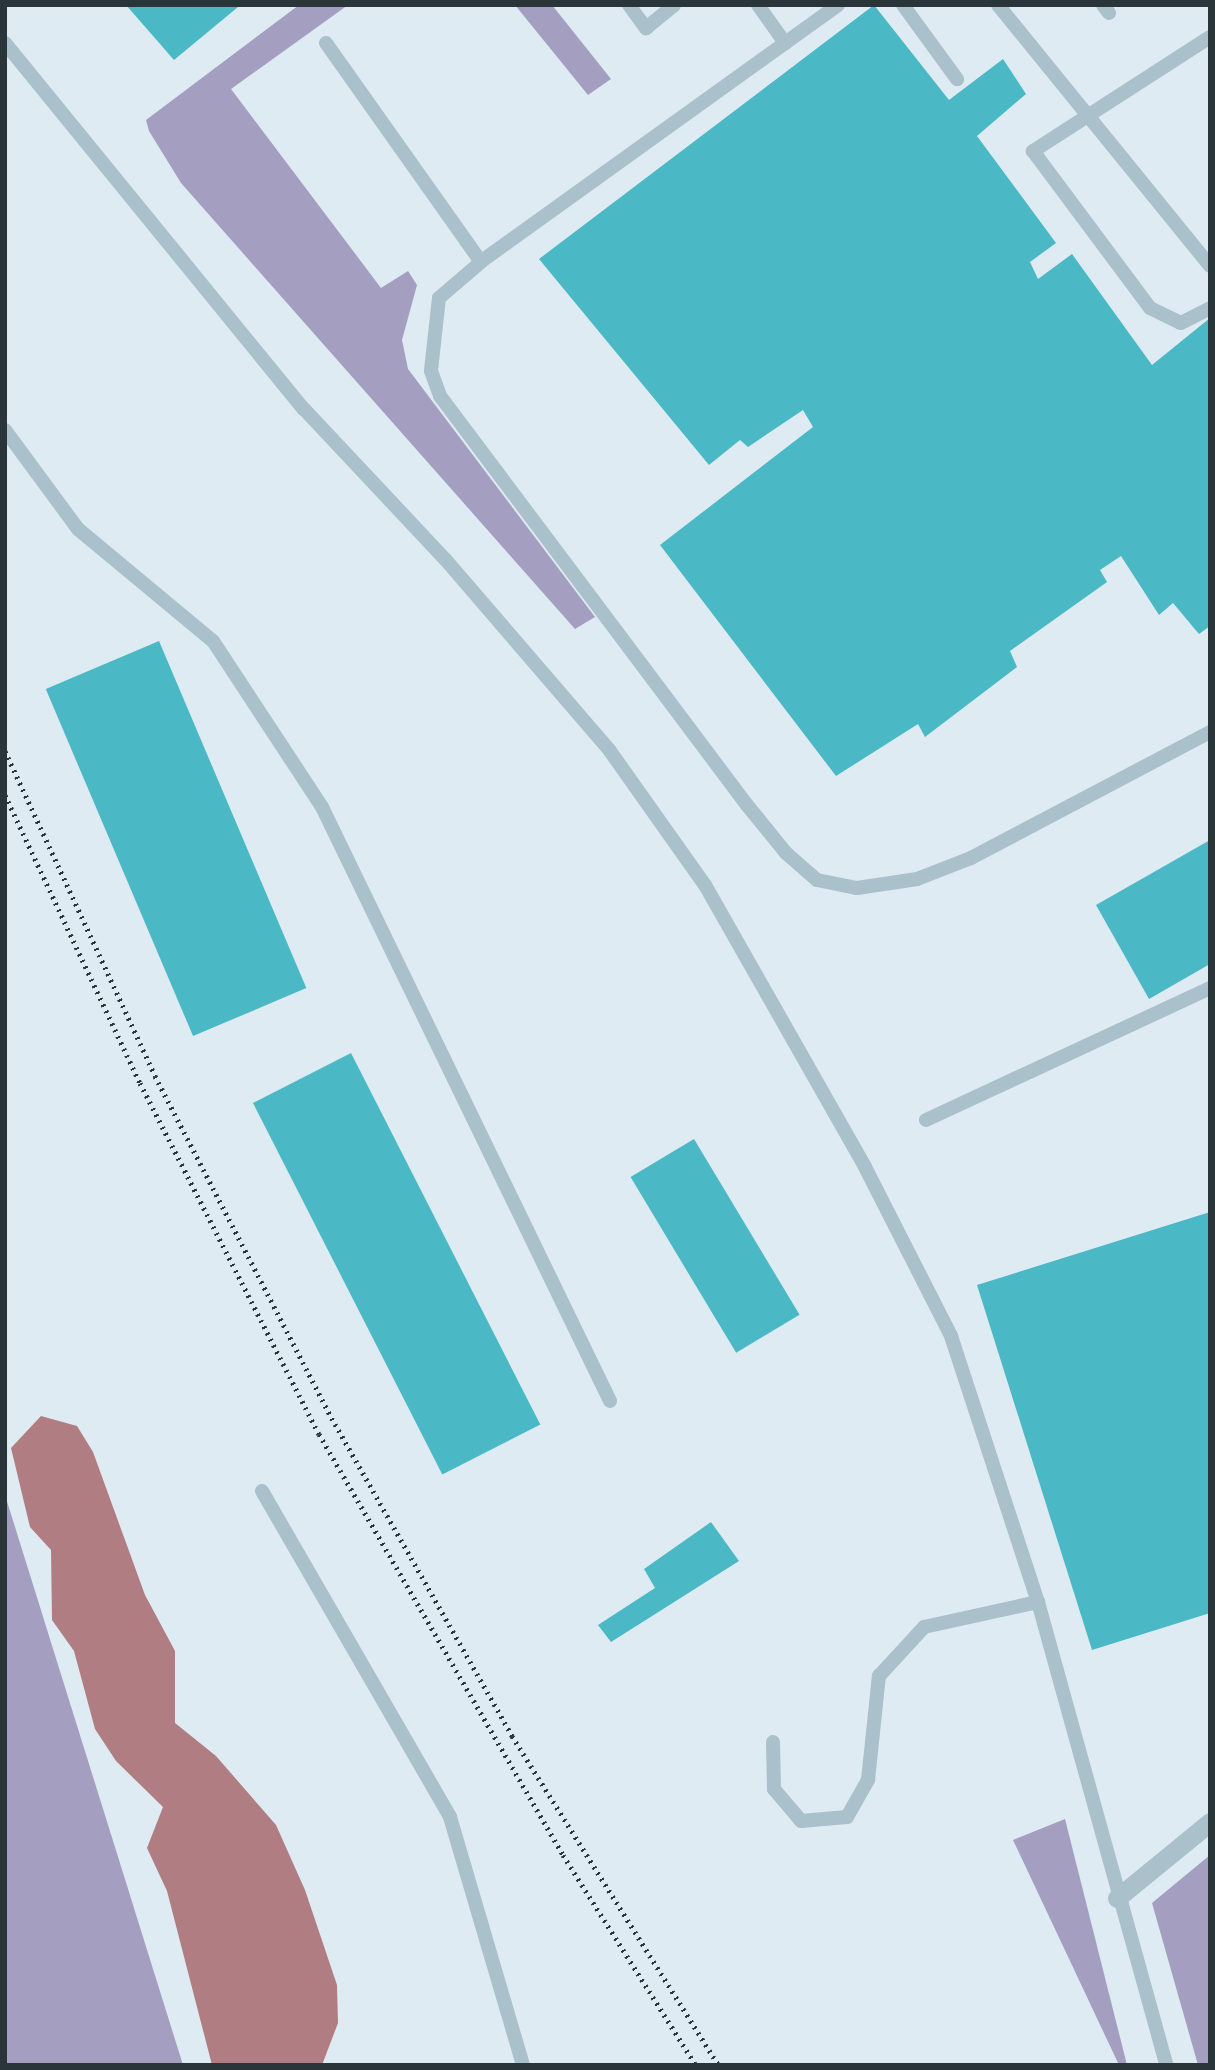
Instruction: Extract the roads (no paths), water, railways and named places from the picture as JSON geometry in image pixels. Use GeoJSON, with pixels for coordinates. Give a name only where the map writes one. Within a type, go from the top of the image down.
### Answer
{"type":"FeatureCollection","features":[{"type":"Feature","properties":{"kind":"street"},"geometry":{"type":"LineString","coordinates":[[1117,1898],[1210,1822]]}},
{"type":"Feature","properties":{"kind":"lane"},"geometry":{"type":"LineString","coordinates":[[629,5],[646,28],[674,5]]}},
{"type":"Feature","properties":{"kind":"lane"},"geometry":{"type":"LineString","coordinates":[[758,5],[785,43]]}},
{"type":"Feature","properties":{"kind":"lane"},"geometry":{"type":"LineString","coordinates":[[838,5],[481,262],[439,298],[431,371],[440,396],[747,805],[786,853],[817,880],[858,888],[918,879],[971,858],[1210,732]]}},
{"type":"Feature","properties":{"kind":"lane"},"geometry":{"type":"LineString","coordinates":[[902,5],[957,79]]}},
{"type":"Feature","properties":{"kind":"lane"},"geometry":{"type":"LineString","coordinates":[[998,5],[1085,116],[1210,266]]}},
{"type":"Feature","properties":{"kind":"lane"},"geometry":{"type":"LineString","coordinates":[[1210,37],[1033,151],[1150,308],[1181,323],[1210,308]]}},
{"type":"Feature","properties":{"kind":"lane"},"geometry":{"type":"LineString","coordinates":[[5,43],[304,410],[445,559],[610,751],[705,885],[865,1167],[951,1336],[1038,1602],[1117,1898],[1166,2065]]}},
{"type":"Feature","properties":{"kind":"lane"},"geometry":{"type":"LineString","coordinates":[[326,43],[481,262]]}},
{"type":"Feature","properties":{"kind":"lane"},"geometry":{"type":"LineString","coordinates":[[5,430],[78,529],[213,641],[322,807],[610,1401]]}},
{"type":"Feature","properties":{"kind":"lane"},"geometry":{"type":"LineString","coordinates":[[926,1120],[1210,988]]}},
{"type":"Feature","properties":{"kind":"lane"},"geometry":{"type":"LineString","coordinates":[[261,1491],[450,1817],[523,2065]]}},
{"type":"Feature","properties":{"kind":"lane"},"geometry":{"type":"LineString","coordinates":[[773,1742],[774,1788],[801,1821],[847,1816],[868,1780],[879,1676],[924,1627],[1038,1602]]}},
{"type":"Feature","properties":{"kind":"railway"},"geometry":{"type":"LineString","coordinates":[[5,751],[155,1076],[335,1424],[512,1736],[718,2065]]}},
{"type":"Feature","properties":{"kind":"railway"},"geometry":{"type":"LineString","coordinates":[[5,795],[140,1083],[319,1434],[563,1855],[696,2065]]}}]}
